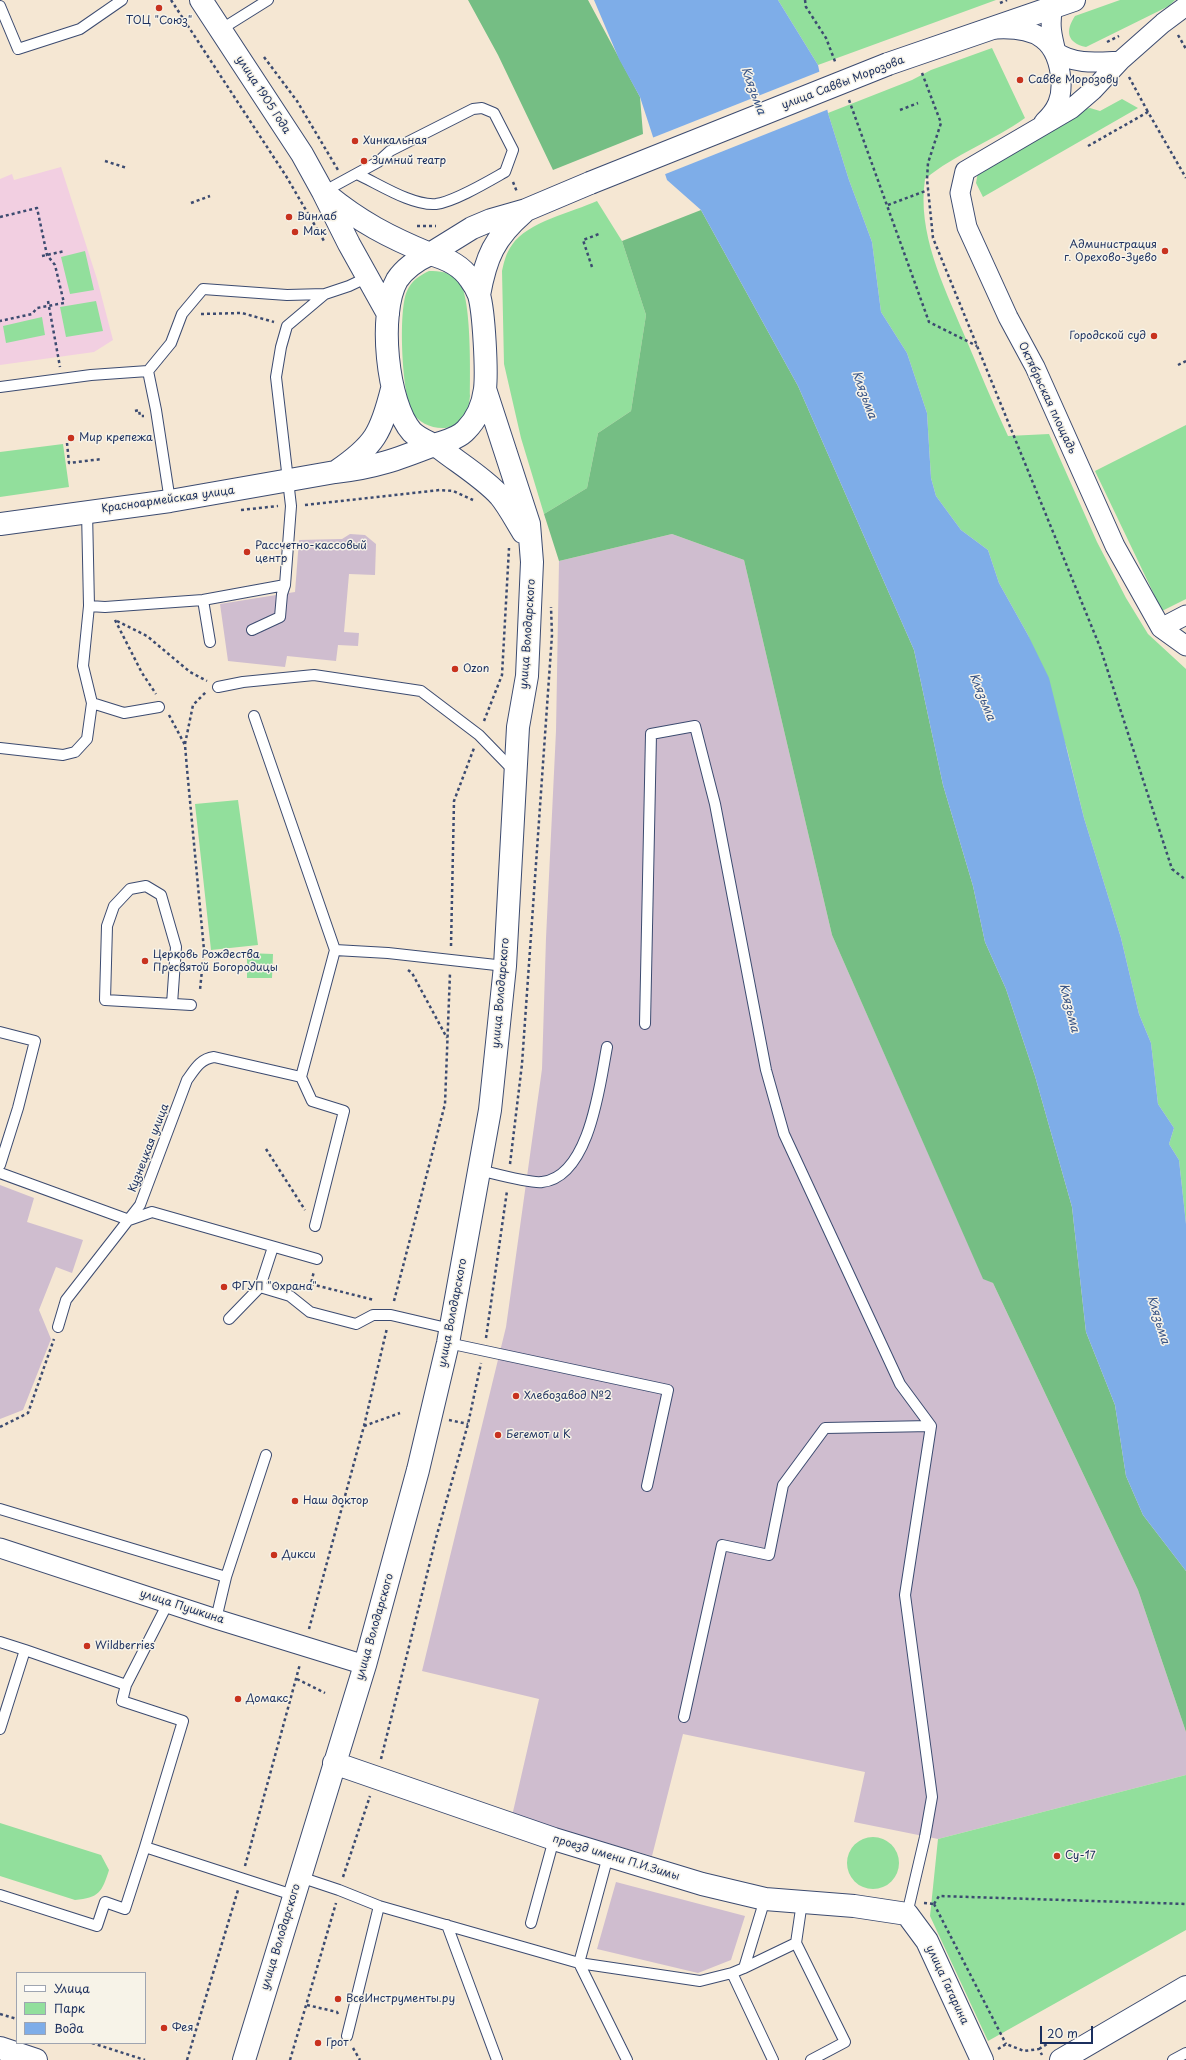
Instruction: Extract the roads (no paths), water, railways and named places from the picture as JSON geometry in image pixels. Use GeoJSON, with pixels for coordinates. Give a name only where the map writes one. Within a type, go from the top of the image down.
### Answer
{"type":"FeatureCollection","features":[{"type":"Feature","properties":{"kind":"main road","name":"улица 1905 Года"},"geometry":{"type":"LineString","coordinates":[[201,0],[302,154],[349,244],[388,314]]}},
{"type":"Feature","properties":{"kind":"main road","name":"улица Саввы Морозова"},"geometry":{"type":"LineString","coordinates":[[388,314],[390,298],[397,281],[412,264],[472,228],[491,220],[522,202],[590,183],[888,64],[983,31],[1046,6],[1074,0]]}},
{"type":"Feature","properties":{"kind":"main road"},"geometry":{"type":"LineString","coordinates":[[323,192],[365,224],[393,238],[448,260],[458,267],[470,279],[479,295],[485,355],[485,389]]}},
{"type":"Feature","properties":{"kind":"main road","name":"улица Саввы Морозова"},"geometry":{"type":"LineString","coordinates":[[479,295],[486,265],[497,240],[510,224],[522,202]]}},
{"type":"Feature","properties":{"kind":"main road"},"geometry":{"type":"LineString","coordinates":[[388,314],[392,389],[401,415],[420,439],[435,445],[500,496],[519,543]]}},
{"type":"Feature","properties":{"kind":"main road"},"geometry":{"type":"LineString","coordinates":[[335,472],[355,459],[379,431],[392,389]]}},
{"type":"Feature","properties":{"kind":"main road","name":"Красноармейская улица"},"geometry":{"type":"LineString","coordinates":[[0,524],[87,511],[170,501],[335,472],[380,466],[446,442],[466,430],[480,408],[485,389]]}},
{"type":"Feature","properties":{"kind":"main road","name":"улица Володарского"},"geometry":{"type":"LineString","coordinates":[[244,2060],[365,1665],[418,1470],[450,1336],[490,1110],[505,966],[518,727],[527,676],[532,562],[519,543],[529,524],[485,389]]}},
{"type":"Feature","properties":{"kind":"main road","name":"проезд имени П.И.Зимы"},"geometry":{"type":"LineString","coordinates":[[334,1763],[376,1779],[554,1839],[702,1884],[765,1899],[854,1906],[907,1914]]}},
{"type":"Feature","properties":{"kind":"main road","name":"улица Гагарина"},"geometry":{"type":"LineString","coordinates":[[907,1914],[927,1941],[982,2060]]}},
{"type":"Feature","properties":{"kind":"main road"},"geometry":{"type":"LineString","coordinates":[[1061,2060],[1186,1987]]}},
{"type":"Feature","properties":{"kind":"main road"},"geometry":{"type":"LineString","coordinates":[[0,2048],[36,2060]]}},
{"type":"Feature","properties":{"kind":"street"},"geometry":{"type":"LineString","coordinates":[[1035,131],[1052,115],[1059,103],[1061,80],[1051,34],[1050,19],[1046,6]]}},
{"type":"Feature","properties":{"kind":"street"},"geometry":{"type":"LineString","coordinates":[[1035,131],[1071,109],[1093,90],[1120,61],[1163,23],[1186,6]]}},
{"type":"Feature","properties":{"kind":"street"},"geometry":{"type":"LineString","coordinates":[[983,31],[1012,28],[1024,30],[1047,42],[1056,52],[1065,58],[1082,61],[1120,61]]}},
{"type":"Feature","properties":{"kind":"street","name":"Октябрьская площадь"},"geometry":{"type":"LineString","coordinates":[[1035,131],[974,164],[965,171],[960,193],[967,227],[1008,317],[1035,367],[1115,546],[1161,628]]}},
{"type":"Feature","properties":{"kind":"street"},"geometry":{"type":"LineString","coordinates":[[1186,615],[1161,628],[1186,646]]}},
{"type":"Feature","properties":{"kind":"street","name":"улица Пушкина"},"geometry":{"type":"LineString","coordinates":[[0,1548],[216,1619],[365,1665]]}},
{"type":"Feature","properties":{"kind":"lane"},"geometry":{"type":"LineString","coordinates":[[0,6],[18,49],[80,28],[122,0]]}},
{"type":"Feature","properties":{"kind":"lane"},"geometry":{"type":"LineString","coordinates":[[220,30],[268,0]]}},
{"type":"Feature","properties":{"kind":"lane"},"geometry":{"type":"LineString","coordinates":[[323,192],[378,162],[390,151],[473,109],[482,108],[494,113],[513,150],[506,172],[438,204],[420,202],[408,198],[357,174]]}},
{"type":"Feature","properties":{"kind":"lane"},"geometry":{"type":"LineString","coordinates":[[0,387],[148,371],[171,343],[182,314],[203,288],[287,295],[324,294],[349,286],[368,277]]}},
{"type":"Feature","properties":{"kind":"lane"},"geometry":{"type":"LineString","coordinates":[[252,630],[280,617],[282,594],[285,585],[291,506],[276,377],[287,326],[324,294]]}},
{"type":"Feature","properties":{"kind":"lane"},"geometry":{"type":"LineString","coordinates":[[148,371],[170,501]]}},
{"type":"Feature","properties":{"kind":"lane"},"geometry":{"type":"LineString","coordinates":[[0,748],[63,755],[75,752],[87,739],[92,703],[84,666],[89,606],[87,511]]}},
{"type":"Feature","properties":{"kind":"lane"},"geometry":{"type":"LineString","coordinates":[[89,606],[105,607],[203,600],[285,585]]}},
{"type":"Feature","properties":{"kind":"lane"},"geometry":{"type":"LineString","coordinates":[[203,600],[210,642]]}},
{"type":"Feature","properties":{"kind":"lane"},"geometry":{"type":"LineString","coordinates":[[218,687],[242,682],[314,675],[421,691],[479,735],[516,773]]}},
{"type":"Feature","properties":{"kind":"lane"},"geometry":{"type":"LineString","coordinates":[[92,703],[124,713],[161,706]]}},
{"type":"Feature","properties":{"kind":"lane"},"geometry":{"type":"LineString","coordinates":[[254,716],[335,950],[301,1077],[312,1101],[344,1111],[315,1226]]}},
{"type":"Feature","properties":{"kind":"lane"},"geometry":{"type":"LineString","coordinates":[[645,1024],[651,734],[695,726],[715,804],[766,1070],[784,1134],[900,1384],[931,1426],[905,1595],[932,1797],[925,1837],[907,1914]]}},
{"type":"Feature","properties":{"kind":"lane"},"geometry":{"type":"LineString","coordinates":[[172,1004],[176,947],[161,895],[146,886],[130,889],[114,906],[107,926],[105,1000],[172,1004],[191,1005]]}},
{"type":"Feature","properties":{"kind":"lane"},"geometry":{"type":"LineString","coordinates":[[335,950],[388,953],[505,966]]}},
{"type":"Feature","properties":{"kind":"lane"},"geometry":{"type":"LineString","coordinates":[[0,1032],[35,1041],[18,1108],[0,1165]]}},
{"type":"Feature","properties":{"kind":"lane"},"geometry":{"type":"LineString","coordinates":[[480,1170],[542,1183],[553,1179],[568,1168],[580,1151],[586,1135],[602,1077],[607,1046]]}},
{"type":"Feature","properties":{"kind":"lane","name":"Кузнецкая улица"},"geometry":{"type":"LineString","coordinates":[[58,1327],[66,1300],[140,1205],[187,1080],[204,1058],[214,1057],[301,1077]]}},
{"type":"Feature","properties":{"kind":"lane"},"geometry":{"type":"LineString","coordinates":[[0,1173],[129,1220],[152,1212],[317,1259]]}},
{"type":"Feature","properties":{"kind":"lane"},"geometry":{"type":"LineString","coordinates":[[229,1319],[260,1287],[273,1247]]}},
{"type":"Feature","properties":{"kind":"lane"},"geometry":{"type":"LineString","coordinates":[[260,1287],[290,1296],[310,1312],[356,1324],[373,1315],[392,1310],[450,1336],[668,1390],[647,1486]]}},
{"type":"Feature","properties":{"kind":"lane"},"geometry":{"type":"LineString","coordinates":[[684,1717],[722,1545],[769,1555],[783,1485],[825,1428],[931,1426]]}},
{"type":"Feature","properties":{"kind":"lane"},"geometry":{"type":"LineString","coordinates":[[216,1619],[226,1577],[266,1454]]}},
{"type":"Feature","properties":{"kind":"lane"},"geometry":{"type":"LineString","coordinates":[[0,1509],[226,1577]]}},
{"type":"Feature","properties":{"kind":"lane"},"geometry":{"type":"LineString","coordinates":[[0,1895],[97,1926],[105,1902],[125,1909],[183,1721],[122,1701],[126,1685],[168,1603]]}},
{"type":"Feature","properties":{"kind":"lane"},"geometry":{"type":"LineString","coordinates":[[0,1642],[126,1685]]}},
{"type":"Feature","properties":{"kind":"lane"},"geometry":{"type":"LineString","coordinates":[[0,1729],[25,1650]]}},
{"type":"Feature","properties":{"kind":"lane"},"geometry":{"type":"LineString","coordinates":[[531,1923],[554,1839]]}},
{"type":"Feature","properties":{"kind":"lane"},"geometry":{"type":"LineString","coordinates":[[144,1847],[242,1878],[339,1890],[379,1906],[447,1924],[579,1963],[700,1981],[732,1973],[796,1943]]}},
{"type":"Feature","properties":{"kind":"lane"},"geometry":{"type":"LineString","coordinates":[[608,1856],[579,1963],[627,2060]]}},
{"type":"Feature","properties":{"kind":"lane"},"geometry":{"type":"LineString","coordinates":[[744,1968],[765,1899]]}},
{"type":"Feature","properties":{"kind":"lane"},"geometry":{"type":"LineString","coordinates":[[802,1902],[796,1943],[845,2042],[811,2060]]}},
{"type":"Feature","properties":{"kind":"lane"},"geometry":{"type":"LineString","coordinates":[[347,2036],[379,1906]]}},
{"type":"Feature","properties":{"kind":"lane"},"geometry":{"type":"LineString","coordinates":[[447,1924],[497,2060]]}},
{"type":"Feature","properties":{"kind":"lane"},"geometry":{"type":"LineString","coordinates":[[732,1973],[773,2060]]}},
{"type":"Feature","properties":{"kind":"lane"},"geometry":{"type":"LineString","coordinates":[[1173,2060],[1186,2053]]}},
{"type":"Feature","properties":{"kind":"water","name":"Клязьма"},"geometry":{"type":"Polygon","coordinates":[[[594,0],[778,0],[818,65],[828,113],[849,180],[872,242],[881,312],[907,353],[927,413],[931,478],[936,496],[961,530],[988,550],[999,583],[1028,635],[1049,678],[1084,818],[1121,938],[1139,1014],[1151,1043],[1158,1104],[1174,1128],[1169,1144],[1179,1160],[1186,1224],[1186,1571],[1143,1515],[1126,1476],[1115,1405],[1086,1332],[1072,1207],[1035,1076],[1006,989],[985,942],[973,886],[943,785],[914,650],[798,386],[701,210],[667,180],[640,97],[619,59],[594,0]]]}},
{"type":"Feature","properties":{"kind":"place","name":"ТОЦ \"Союз\""},"geometry":{"type":"Point","coordinates":[159,8]}},
{"type":"Feature","properties":{"kind":"place","name":"Савве Морозову"},"geometry":{"type":"Point","coordinates":[1020,80]}},
{"type":"Feature","properties":{"kind":"place","name":"Хинкальная"},"geometry":{"type":"Point","coordinates":[355,141]}},
{"type":"Feature","properties":{"kind":"place","name":"Зимний театр"},"geometry":{"type":"Point","coordinates":[364,161]}},
{"type":"Feature","properties":{"kind":"place","name":"Винлаб"},"geometry":{"type":"Point","coordinates":[289,217]}},
{"type":"Feature","properties":{"kind":"place","name":"Мак"},"geometry":{"type":"Point","coordinates":[295,232]}},
{"type":"Feature","properties":{"kind":"place","name":"Администрация г. Орехово-Зуево"},"geometry":{"type":"Point","coordinates":[1165,251]}},
{"type":"Feature","properties":{"kind":"place","name":"Городской суд"},"geometry":{"type":"Point","coordinates":[1154,336]}},
{"type":"Feature","properties":{"kind":"place","name":"Мир крепежа"},"geometry":{"type":"Point","coordinates":[71,438]}},
{"type":"Feature","properties":{"kind":"place","name":"Рассчетно-кассовый центр"},"geometry":{"type":"Point","coordinates":[247,552]}},
{"type":"Feature","properties":{"kind":"place","name":"Ozon"},"geometry":{"type":"Point","coordinates":[455,669]}},
{"type":"Feature","properties":{"kind":"place","name":"Церковь Рождества Пресвятой Богородицы"},"geometry":{"type":"Point","coordinates":[145,961]}},
{"type":"Feature","properties":{"kind":"place","name":"ФГУП \"Охрана\""},"geometry":{"type":"Point","coordinates":[224,1287]}},
{"type":"Feature","properties":{"kind":"place","name":"Хлебозавод №2"},"geometry":{"type":"Point","coordinates":[516,1396]}},
{"type":"Feature","properties":{"kind":"place","name":"Бегемот и К"},"geometry":{"type":"Point","coordinates":[498,1435]}},
{"type":"Feature","properties":{"kind":"place","name":"Наш доктор"},"geometry":{"type":"Point","coordinates":[295,1501]}},
{"type":"Feature","properties":{"kind":"place","name":"Дикси"},"geometry":{"type":"Point","coordinates":[274,1555]}},
{"type":"Feature","properties":{"kind":"place","name":"Wildberries"},"geometry":{"type":"Point","coordinates":[87,1646]}},
{"type":"Feature","properties":{"kind":"place","name":"Домакс"},"geometry":{"type":"Point","coordinates":[238,1699]}},
{"type":"Feature","properties":{"kind":"place","name":"Су-17"},"geometry":{"type":"Point","coordinates":[1057,1856]}},
{"type":"Feature","properties":{"kind":"place","name":"ВсеИнструменты.ру"},"geometry":{"type":"Point","coordinates":[338,1999]}},
{"type":"Feature","properties":{"kind":"place","name":"Фея"},"geometry":{"type":"Point","coordinates":[164,2028]}},
{"type":"Feature","properties":{"kind":"place","name":"Грот"},"geometry":{"type":"Point","coordinates":[318,2043]}}]}
